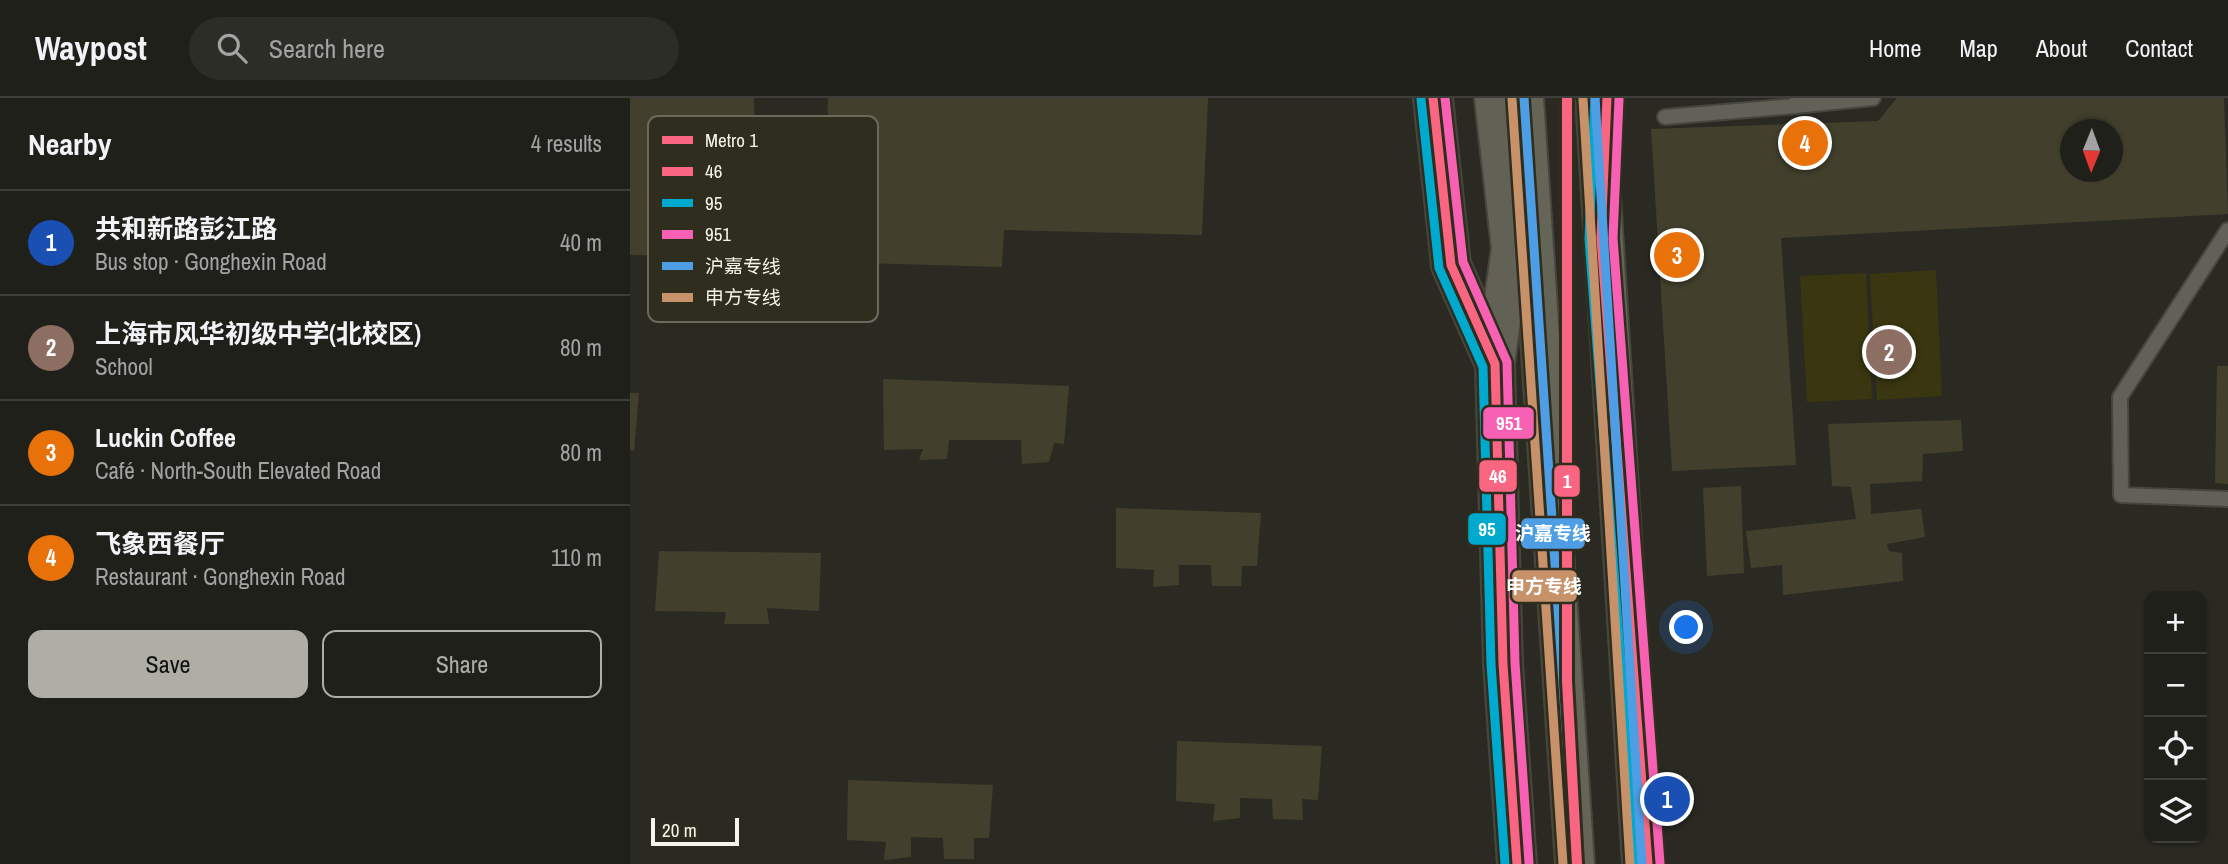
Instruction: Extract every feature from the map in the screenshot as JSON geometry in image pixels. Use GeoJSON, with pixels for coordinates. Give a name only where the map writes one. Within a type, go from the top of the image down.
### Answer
{"type":"FeatureCollection","features":[{"type":"Feature","properties":{"kind":"highway"},"geometry":{"type":"LineString","coordinates":[[1524,98],[1575,864]]}},
{"type":"Feature","properties":{"kind":"highway"},"geometry":{"type":"LineString","coordinates":[[1595,98],[1642,864]]}},
{"type":"Feature","properties":{"kind":"highway"},"geometry":{"type":"LineString","coordinates":[[1604,258],[1609,98]]}},
{"type":"Feature","properties":{"kind":"main road"},"geometry":{"type":"LineString","coordinates":[[1433,98],[1451,265],[1495,364]]}},
{"type":"Feature","properties":{"kind":"main road"},"geometry":{"type":"LineString","coordinates":[[1494,98],[1511,248],[1495,364],[1503,664],[1517,864]]}},
{"type":"Feature","properties":{"kind":"main road"},"geometry":{"type":"LineString","coordinates":[[1609,98],[1601,238],[1648,864]]}},
{"type":"Feature","properties":{"kind":"lane"},"geometry":{"type":"LineString","coordinates":[[1665,117],[1797,102],[1873,98]]}},
{"type":"Feature","properties":{"kind":"lane"},"geometry":{"type":"LineString","coordinates":[[2228,230],[2120,397],[2121,495],[2228,499]]}},
{"type":"Feature","properties":{"kind":"shaded area"},"geometry":{"type":"Polygon","coordinates":[[[1936,270],[1942,396],[1877,400],[1870,274],[1936,270]]]}},
{"type":"Feature","properties":{"kind":"shaded area"},"geometry":{"type":"Polygon","coordinates":[[[1866,273],[1872,399],[1807,402],[1800,276],[1866,273]]]}},
{"type":"Feature","properties":{"kind":"building"},"geometry":{"type":"Polygon","coordinates":[[[630,98],[754,98],[754,116],[648,116],[648,255],[630,255],[630,98]]]}},
{"type":"Feature","properties":{"kind":"building"},"geometry":{"type":"Polygon","coordinates":[[[828,98],[1208,98],[1202,235],[1004,230],[1002,267],[878,263],[878,116],[828,116],[828,98]]]}},
{"type":"Feature","properties":{"kind":"building"},"geometry":{"type":"Polygon","coordinates":[[[1897,98],[2224,98],[2228,214],[1781,238],[1796,465],[1672,471],[1651,129],[1878,121],[1897,98]]]}},
{"type":"Feature","properties":{"kind":"building"},"geometry":{"type":"Polygon","coordinates":[[[2217,366],[2228,366],[2228,484],[2215,483],[2217,366]]]}},
{"type":"Feature","properties":{"kind":"building"},"geometry":{"type":"Polygon","coordinates":[[[883,379],[1069,386],[1064,444],[1054,443],[1049,462],[1022,464],[1021,440],[949,440],[947,459],[919,460],[923,449],[884,450],[883,379]]]}},
{"type":"Feature","properties":{"kind":"building"},"geometry":{"type":"Polygon","coordinates":[[[630,393],[639,393],[634,451],[630,450],[630,393]]]}},
{"type":"Feature","properties":{"kind":"building"},"geometry":{"type":"Polygon","coordinates":[[[1961,420],[1963,451],[1923,454],[1922,481],[1870,484],[1871,514],[1921,509],[1925,537],[1887,544],[1889,551],[1902,553],[1903,581],[1783,595],[1782,565],[1751,568],[1746,531],[1856,519],[1851,487],[1832,486],[1828,424],[1961,420]]]}},
{"type":"Feature","properties":{"kind":"building"},"geometry":{"type":"Polygon","coordinates":[[[1741,486],[1744,573],[1707,576],[1703,488],[1741,486]]]}},
{"type":"Feature","properties":{"kind":"building"},"geometry":{"type":"Polygon","coordinates":[[[1116,508],[1261,513],[1257,566],[1242,566],[1241,586],[1212,586],[1211,565],[1179,565],[1179,585],[1153,587],[1154,570],[1116,568],[1116,508]]]}},
{"type":"Feature","properties":{"kind":"building"},"geometry":{"type":"Polygon","coordinates":[[[659,551],[821,553],[819,611],[767,608],[769,624],[724,624],[726,612],[655,611],[659,551]]]}},
{"type":"Feature","properties":{"kind":"building"},"geometry":{"type":"Polygon","coordinates":[[[1177,741],[1322,746],[1318,800],[1302,799],[1303,820],[1273,819],[1272,799],[1240,798],[1240,818],[1213,821],[1215,804],[1176,801],[1177,741]]]}},
{"type":"Feature","properties":{"kind":"building"},"geometry":{"type":"Polygon","coordinates":[[[848,780],[993,785],[989,838],[974,838],[974,859],[944,859],[943,838],[911,837],[911,857],[884,860],[886,842],[847,840],[848,780]]]}},
{"type":"Feature","properties":{"kind":"metro line","name":"1"},"geometry":{"type":"LineString","coordinates":[[1567,98],[1567,681],[1577,864]]}},
{"type":"Feature","properties":{"kind":"transit line","name":"46"},"geometry":{"type":"LineString","coordinates":[[1433,98],[1451,265],[1495,364],[1503,664],[1517,864]]}},
{"type":"Feature","properties":{"kind":"transit line","name":"951"},"geometry":{"type":"LineString","coordinates":[[1445,98],[1463,262],[1507,362],[1515,663],[1529,863]]}},
{"type":"Feature","properties":{"kind":"transit line","name":"沪嘉专线"},"geometry":{"type":"LineString","coordinates":[[1524,98],[1575,864]]}},
{"type":"Feature","properties":{"kind":"transit line","name":"95"},"geometry":{"type":"LineString","coordinates":[[1595,98],[1589,239],[1636,864]]}},
{"type":"Feature","properties":{"kind":"transit line","name":"沪嘉专线"},"geometry":{"type":"LineString","coordinates":[[1595,98],[1642,864]]}},
{"type":"Feature","properties":{"kind":"transit line","name":"46"},"geometry":{"type":"LineString","coordinates":[[1607,98],[1601,238],[1648,864]]}},
{"type":"Feature","properties":{"kind":"transit line","name":"95"},"geometry":{"type":"LineString","coordinates":[[1421,99],[1439,268],[1483,367],[1491,664],[1505,864]]}},
{"type":"Feature","properties":{"kind":"transit line","name":"申方专线"},"geometry":{"type":"LineString","coordinates":[[1512,99],[1563,864]]}},
{"type":"Feature","properties":{"kind":"transit line","name":"申方专线"},"geometry":{"type":"LineString","coordinates":[[1583,99],[1630,864]]}},
{"type":"Feature","properties":{"kind":"transit line","name":"951"},"geometry":{"type":"LineString","coordinates":[[1619,99],[1613,238],[1660,863]]}},
{"type":"Feature","properties":{"kind":"place","name":"飞象西餐厅"},"geometry":{"type":"Point","coordinates":[1805,143]}},
{"type":"Feature","properties":{"kind":"place","name":"Luckin Coffee"},"geometry":{"type":"Point","coordinates":[1677,255]}},
{"type":"Feature","properties":{"kind":"place","name":"上海市风华初级中学(北校区)"},"geometry":{"type":"Point","coordinates":[1889,352]}},
{"type":"Feature","properties":{"kind":"place","name":"共和新路彭江路"},"geometry":{"type":"Point","coordinates":[1667,799]}}]}
